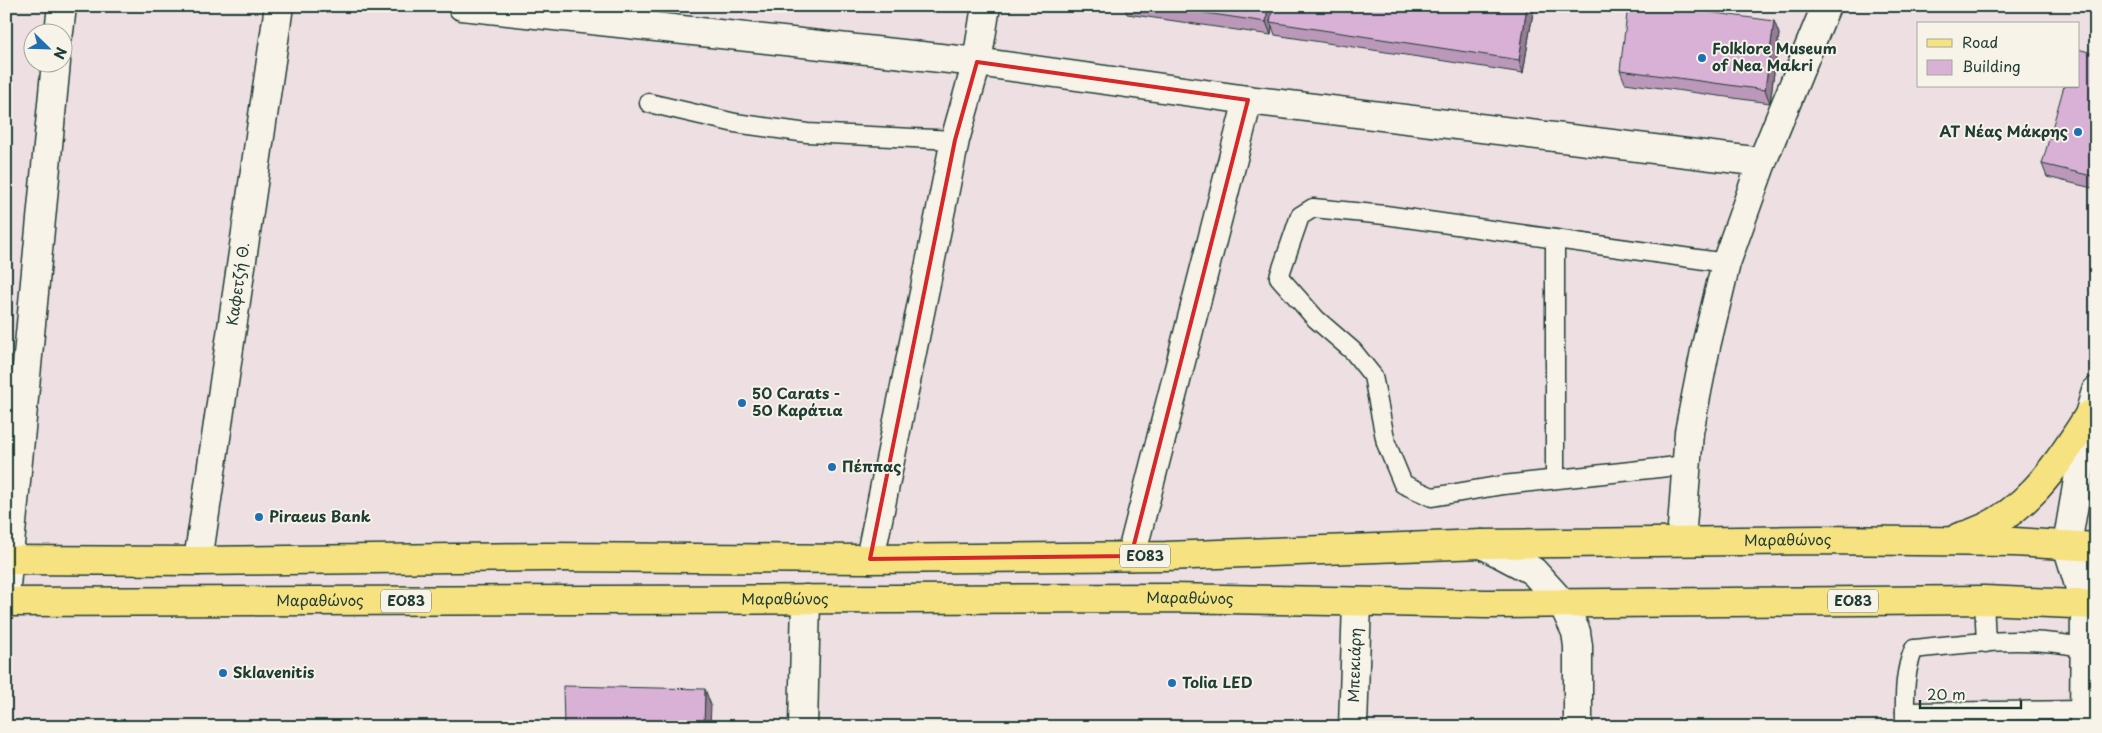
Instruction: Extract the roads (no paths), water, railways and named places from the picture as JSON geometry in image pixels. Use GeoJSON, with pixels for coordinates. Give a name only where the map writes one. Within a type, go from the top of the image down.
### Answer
{"type":"FeatureCollection","features":[{"type":"Feature","properties":{"kind":"main road"},"geometry":{"type":"LineString","coordinates":[[1939,542],[1978,532],[2000,519],[2027,498],[2068,450],[2092,403]]}},
{"type":"Feature","properties":{"kind":"main road","name":"Μαραθώνος"},"geometry":{"type":"LineString","coordinates":[[7,569],[198,560],[548,556],[870,559],[1131,556],[1482,544],[1681,541],[1939,542],[2096,547]]}},
{"type":"Feature","properties":{"kind":"main road","name":"Μαραθώνος"},"geometry":{"type":"LineString","coordinates":[[6,602],[1171,598],[1563,604],[1984,600],[2090,605]]}},
{"type":"Feature","properties":{"kind":"street"},"geometry":{"type":"LineString","coordinates":[[60,22],[62,6]]}},
{"type":"Feature","properties":{"kind":"street","name":"Καφετζή Θ."},"geometry":{"type":"LineString","coordinates":[[198,560],[279,6]]}},
{"type":"Feature","properties":{"kind":"street"},"geometry":{"type":"LineString","coordinates":[[462,6],[584,13],[977,62],[1248,100],[1762,162]]}},
{"type":"Feature","properties":{"kind":"street"},"geometry":{"type":"LineString","coordinates":[[870,559],[955,140],[977,62],[986,6]]}},
{"type":"Feature","properties":{"kind":"street"},"geometry":{"type":"LineString","coordinates":[[1681,541],[1689,432],[1706,346],[1726,262],[1762,162],[1826,6]]}},
{"type":"Feature","properties":{"kind":"street"},"geometry":{"type":"LineString","coordinates":[[7,569],[55,72]]}},
{"type":"Feature","properties":{"kind":"street"},"geometry":{"type":"LineString","coordinates":[[1131,556],[1248,100]]}},
{"type":"Feature","properties":{"kind":"street"},"geometry":{"type":"LineString","coordinates":[[2090,605],[2067,545],[2092,403]]}},
{"type":"Feature","properties":{"kind":"street","name":"Μαραθώνος"},"geometry":{"type":"LineString","coordinates":[[1482,544],[1533,571],[1563,604]]}},
{"type":"Feature","properties":{"kind":"street"},"geometry":{"type":"LineString","coordinates":[[2084,719],[2084,648],[2096,560]]}},
{"type":"Feature","properties":{"kind":"street"},"geometry":{"type":"LineString","coordinates":[[802,727],[806,599]]}},
{"type":"Feature","properties":{"kind":"street","name":"Μπεκιάρη"},"geometry":{"type":"LineString","coordinates":[[1353,727],[1357,602]]}},
{"type":"Feature","properties":{"kind":"street"},"geometry":{"type":"LineString","coordinates":[[1563,604],[1576,632],[1577,639],[1578,727]]}},
{"type":"Feature","properties":{"kind":"lane"},"geometry":{"type":"LineString","coordinates":[[649,104],[735,123],[807,133],[955,140]]}},
{"type":"Feature","properties":{"kind":"lane"},"geometry":{"type":"LineString","coordinates":[[1686,466],[1503,485],[1432,496],[1403,484],[1386,443],[1373,376],[1353,351],[1316,319],[1279,277],[1300,216],[1314,208],[1385,215],[1726,262]]}},
{"type":"Feature","properties":{"kind":"lane"},"geometry":{"type":"LineString","coordinates":[[1555,239],[1555,480]]}},
{"type":"Feature","properties":{"kind":"lane"},"geometry":{"type":"LineString","coordinates":[[1984,600],[1986,643]]}},
{"type":"Feature","properties":{"kind":"lane"},"geometry":{"type":"LineString","coordinates":[[2084,648],[2059,642],[1986,643],[1914,649],[1908,663],[1905,689],[1905,720],[2084,719]]}},
{"type":"Feature","properties":{"kind":"place","name":"Folklore Museum of Nea Makri"},"geometry":{"type":"Point","coordinates":[1702,58]}},
{"type":"Feature","properties":{"kind":"place","name":"ΑΤ Νέας Μάκρης"},"geometry":{"type":"Point","coordinates":[2078,132]}},
{"type":"Feature","properties":{"kind":"place","name":"50 Carats - 50 Καράτια"},"geometry":{"type":"Point","coordinates":[742,403]}},
{"type":"Feature","properties":{"kind":"place","name":"Πέππας"},"geometry":{"type":"Point","coordinates":[832,467]}},
{"type":"Feature","properties":{"kind":"place","name":"Piraeus Bank"},"geometry":{"type":"Point","coordinates":[259,517]}},
{"type":"Feature","properties":{"kind":"place","name":"Sklavenitis"},"geometry":{"type":"Point","coordinates":[223,673]}},
{"type":"Feature","properties":{"kind":"place","name":"Tolia LED"},"geometry":{"type":"Point","coordinates":[1172,683]}}]}
